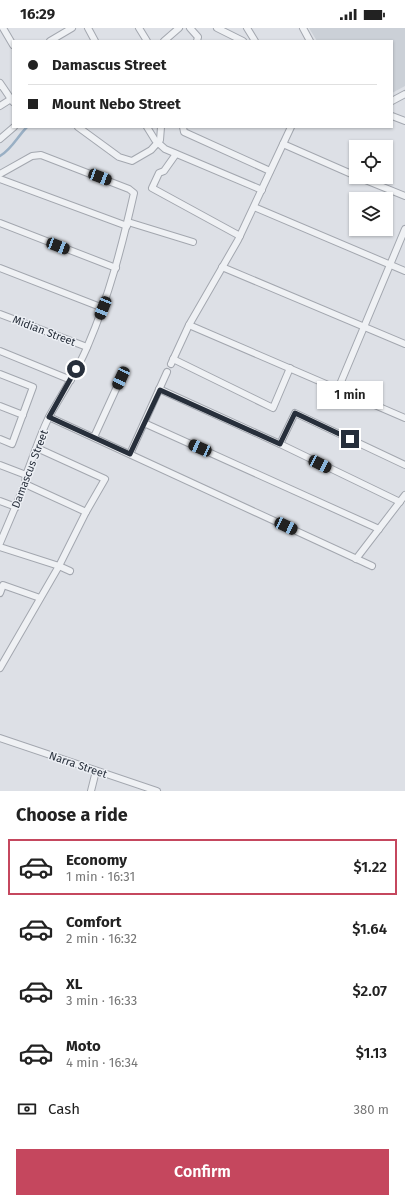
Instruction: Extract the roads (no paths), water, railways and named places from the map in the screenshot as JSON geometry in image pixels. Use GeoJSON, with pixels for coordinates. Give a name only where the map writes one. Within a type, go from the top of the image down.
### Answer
{"type":"FeatureCollection","features":[{"type":"Feature","properties":{"kind":"street"},"geometry":{"type":"LineString","coordinates":[[3,28],[12,43]]}},
{"type":"Feature","properties":{"kind":"street"},"geometry":{"type":"LineString","coordinates":[[52,40],[72,28]]}},
{"type":"Feature","properties":{"kind":"street"},"geometry":{"type":"LineString","coordinates":[[88,28],[94,40]]}},
{"type":"Feature","properties":{"kind":"street"},"geometry":{"type":"LineString","coordinates":[[140,28],[146,40]]}},
{"type":"Feature","properties":{"kind":"street"},"geometry":{"type":"LineString","coordinates":[[165,40],[179,28]]}},
{"type":"Feature","properties":{"kind":"street"},"geometry":{"type":"LineString","coordinates":[[190,28],[198,37],[197,40]]}},
{"type":"Feature","properties":{"kind":"street"},"geometry":{"type":"LineString","coordinates":[[218,28],[241,40]]}},
{"type":"Feature","properties":{"kind":"street"},"geometry":{"type":"LineString","coordinates":[[247,28],[254,40]]}},
{"type":"Feature","properties":{"kind":"street"},"geometry":{"type":"LineString","coordinates":[[302,28],[309,40]]}},
{"type":"Feature","properties":{"kind":"street"},"geometry":{"type":"LineString","coordinates":[[0,84],[12,101],[0,106]]}},
{"type":"Feature","properties":{"kind":"street"},"geometry":{"type":"LineString","coordinates":[[393,100],[405,94]]}},
{"type":"Feature","properties":{"kind":"street"},"geometry":{"type":"LineString","coordinates":[[393,116],[405,121]]}},
{"type":"Feature","properties":{"kind":"street"},"geometry":{"type":"LineString","coordinates":[[0,139],[13,128]]}},
{"type":"Feature","properties":{"kind":"street"},"geometry":{"type":"LineString","coordinates":[[79,128],[119,157],[132,161],[151,150],[160,140],[161,128]]}},
{"type":"Feature","properties":{"kind":"street"},"geometry":{"type":"LineString","coordinates":[[148,128],[157,143],[176,154],[262,190]]}},
{"type":"Feature","properties":{"kind":"street"},"geometry":{"type":"LineString","coordinates":[[183,128],[184,132],[270,171]]}},
{"type":"Feature","properties":{"kind":"street"},"geometry":{"type":"LineString","coordinates":[[290,368],[273,408],[172,362],[189,325],[240,236],[282,144],[291,128]]}},
{"type":"Feature","properties":{"kind":"street"},"geometry":{"type":"LineString","coordinates":[[282,144],[349,173]]}},
{"type":"Feature","properties":{"kind":"street"},"geometry":{"type":"LineString","coordinates":[[176,154],[164,171],[159,173],[152,188],[240,236]]}},
{"type":"Feature","properties":{"kind":"street","name":"Damascus Street"},"geometry":{"type":"LineString","coordinates":[[0,174],[32,156],[41,155],[129,188],[134,194],[116,268],[103,308],[87,347],[71,380],[49,417],[38,448],[26,475],[25,484],[0,543]]}},
{"type":"Feature","properties":{"kind":"street"},"geometry":{"type":"LineString","coordinates":[[0,179],[127,224],[193,242]]}},
{"type":"Feature","properties":{"kind":"street"},"geometry":{"type":"LineString","coordinates":[[376,184],[405,196]]}},
{"type":"Feature","properties":{"kind":"street"},"geometry":{"type":"LineString","coordinates":[[254,207],[405,271]]}},
{"type":"Feature","properties":{"kind":"street"},"geometry":{"type":"LineString","coordinates":[[0,223],[116,268]]}},
{"type":"Feature","properties":{"kind":"street"},"geometry":{"type":"LineString","coordinates":[[338,389],[405,229]]}},
{"type":"Feature","properties":{"kind":"street"},"geometry":{"type":"LineString","coordinates":[[222,267],[405,344]]}},
{"type":"Feature","properties":{"kind":"street"},"geometry":{"type":"LineString","coordinates":[[0,268],[103,308]]}},
{"type":"Feature","properties":{"kind":"street","name":"Midian Street"},"geometry":{"type":"LineString","coordinates":[[0,314],[87,347]]}},
{"type":"Feature","properties":{"kind":"street"},"geometry":{"type":"LineString","coordinates":[[189,325],[405,418]]}},
{"type":"Feature","properties":{"kind":"street"},"geometry":{"type":"LineString","coordinates":[[0,351],[71,380]]}},
{"type":"Feature","properties":{"kind":"street"},"geometry":{"type":"LineString","coordinates":[[130,454],[167,372]]}},
{"type":"Feature","properties":{"kind":"street"},"geometry":{"type":"LineString","coordinates":[[0,374],[33,387],[12,444],[0,439]]}},
{"type":"Feature","properties":{"kind":"street"},"geometry":{"type":"LineString","coordinates":[[94,437],[121,378]]}},
{"type":"Feature","properties":{"kind":"street"},"geometry":{"type":"LineString","coordinates":[[160,390],[280,444],[400,502]]}},
{"type":"Feature","properties":{"kind":"street"},"geometry":{"type":"LineString","coordinates":[[0,406],[23,415]]}},
{"type":"Feature","properties":{"kind":"street"},"geometry":{"type":"LineString","coordinates":[[280,444],[295,413],[405,465]]}},
{"type":"Feature","properties":{"kind":"street"},"geometry":{"type":"LineString","coordinates":[[49,417],[372,566]]}},
{"type":"Feature","properties":{"kind":"street"},"geometry":{"type":"LineString","coordinates":[[144,423],[379,529]]}},
{"type":"Feature","properties":{"kind":"street"},"geometry":{"type":"LineString","coordinates":[[0,667],[59,566],[86,512],[105,479],[38,448]]}},
{"type":"Feature","properties":{"kind":"street"},"geometry":{"type":"LineString","coordinates":[[0,465],[26,475]]}},
{"type":"Feature","properties":{"kind":"street"},"geometry":{"type":"LineString","coordinates":[[25,484],[86,512]]}},
{"type":"Feature","properties":{"kind":"street"},"geometry":{"type":"LineString","coordinates":[[356,559],[405,495]]}},
{"type":"Feature","properties":{"kind":"street"},"geometry":{"type":"LineString","coordinates":[[0,501],[16,507]]}},
{"type":"Feature","properties":{"kind":"street"},"geometry":{"type":"LineString","coordinates":[[0,547],[70,571]]}},
{"type":"Feature","properties":{"kind":"street"},"geometry":{"type":"LineString","coordinates":[[0,593],[3,584],[40,598]]}},
{"type":"Feature","properties":{"kind":"street","name":"Narra Street"},"geometry":{"type":"LineString","coordinates":[[0,738],[157,791]]}},
{"type":"Feature","properties":{"kind":"street"},"geometry":{"type":"LineString","coordinates":[[91,791],[96,771]]}},
{"type":"Feature","properties":{"kind":"waterway"},"geometry":{"type":"LineString","coordinates":[[0,156],[11,146],[26,128]]}}]}
